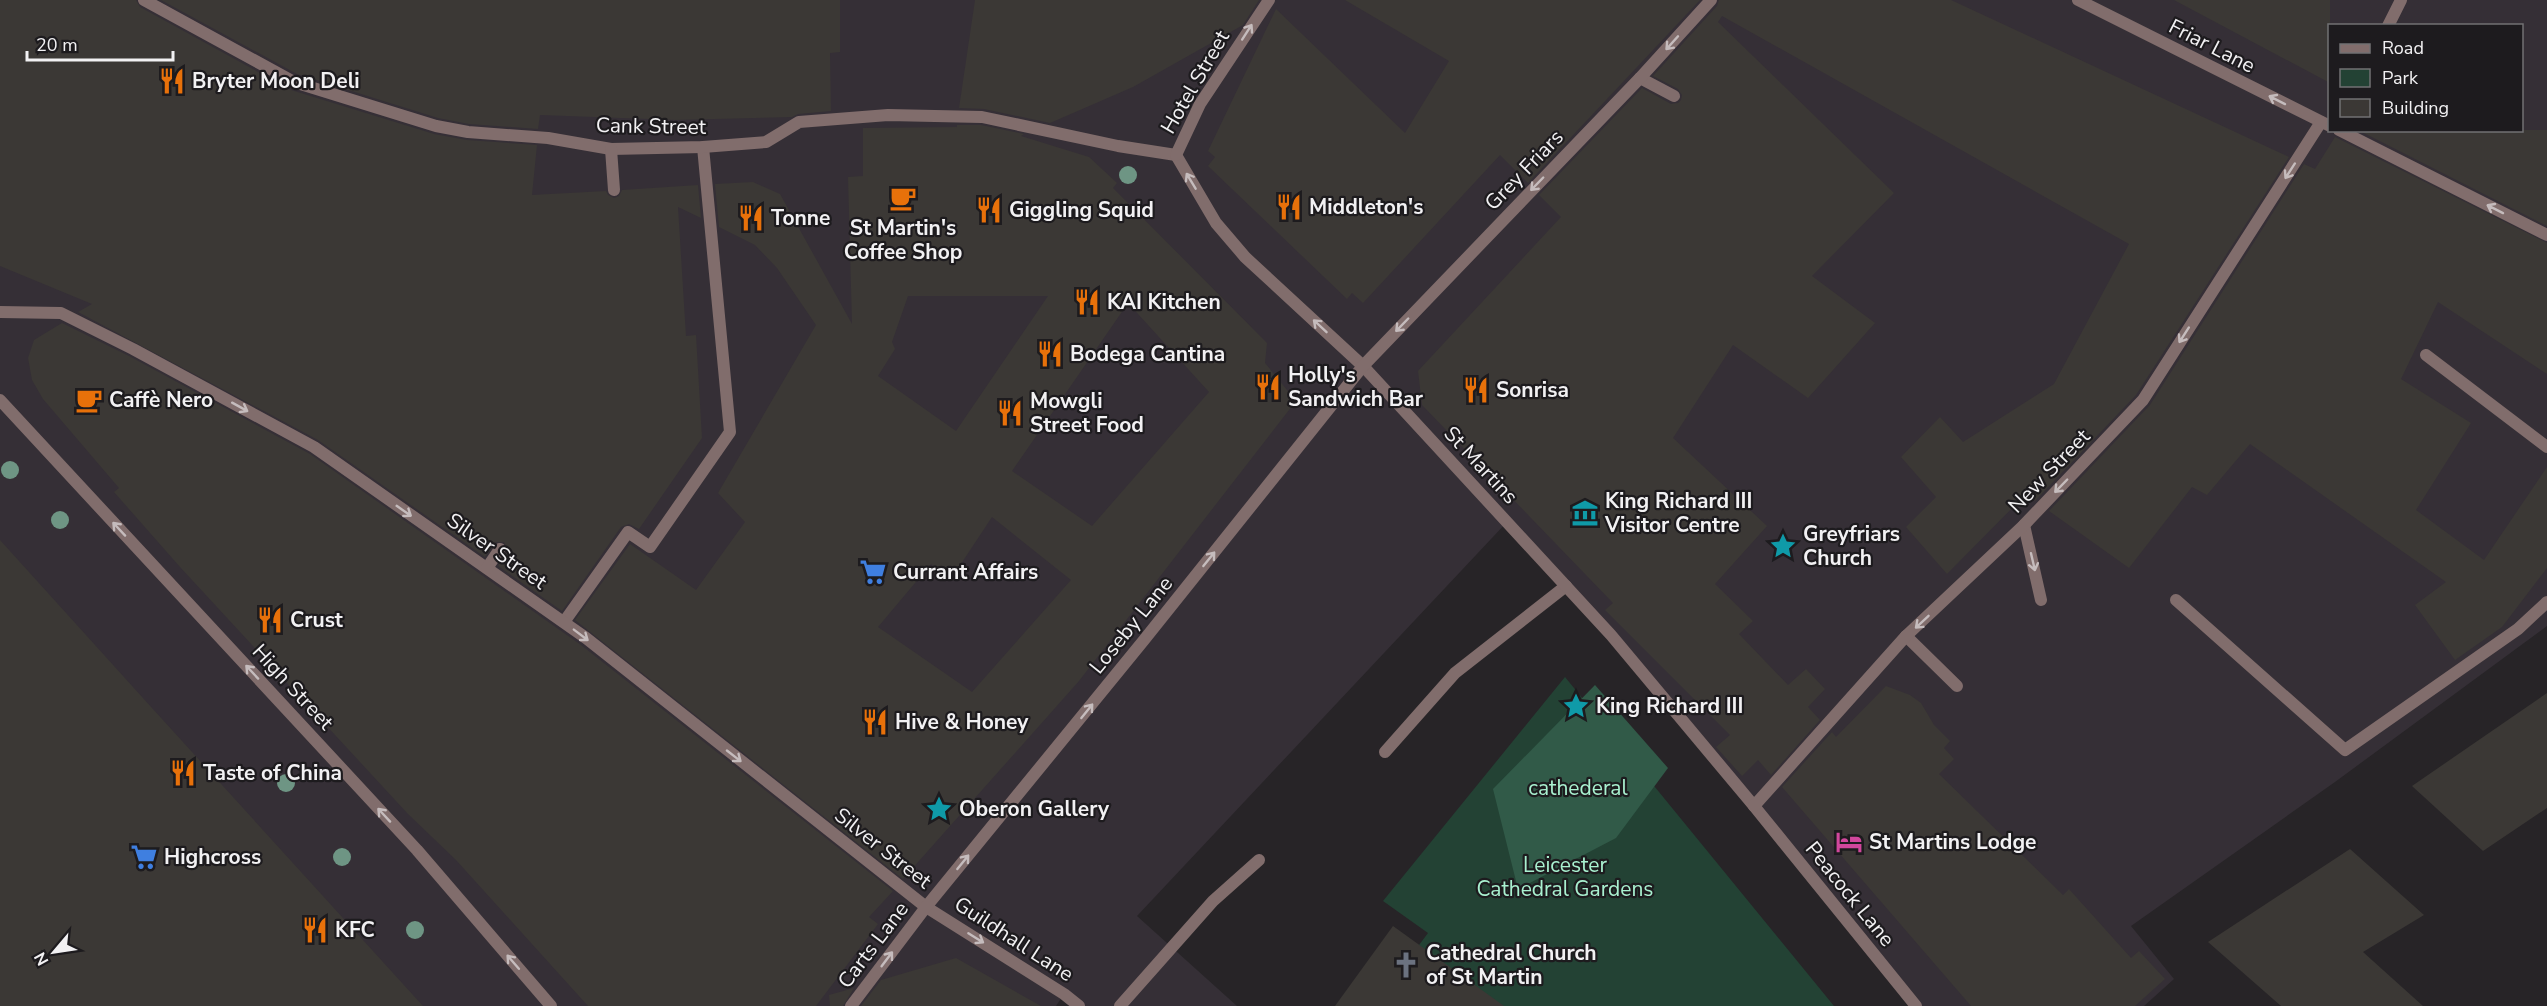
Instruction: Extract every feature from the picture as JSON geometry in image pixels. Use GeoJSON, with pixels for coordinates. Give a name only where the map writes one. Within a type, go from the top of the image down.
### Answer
{"type":"FeatureCollection","features":[{"type":"Feature","properties":{"kind":"street","name":"Cank Street"},"geometry":{"type":"LineString","coordinates":[[144,0],[294,82],[436,126],[468,132],[548,138],[611,149],[703,147],[766,142],[799,122],[888,115],[982,117],[1118,146],[1176,155]]}},
{"type":"Feature","properties":{"kind":"street","name":"Hotel Street"},"geometry":{"type":"LineString","coordinates":[[1176,155],[1200,104],[1269,0]]}},
{"type":"Feature","properties":{"kind":"street","name":"Grey Friars"},"geometry":{"type":"LineString","coordinates":[[1363,366],[1640,78],[1711,0]]}},
{"type":"Feature","properties":{"kind":"street","name":"Friar Lane"},"geometry":{"type":"LineString","coordinates":[[2078,0],[2325,124]]}},
{"type":"Feature","properties":{"kind":"street"},"geometry":{"type":"LineString","coordinates":[[2389,24],[2401,0]]}},
{"type":"Feature","properties":{"kind":"street"},"geometry":{"type":"LineString","coordinates":[[1640,78],[1674,96]]}},
{"type":"Feature","properties":{"kind":"street","name":"New Street"},"geometry":{"type":"LineString","coordinates":[[1754,806],[1906,636],[2025,525],[2143,400],[2325,124]]}},
{"type":"Feature","properties":{"kind":"street"},"geometry":{"type":"LineString","coordinates":[[2343,132],[2547,235]]}},
{"type":"Feature","properties":{"kind":"street"},"geometry":{"type":"LineString","coordinates":[[564,622],[628,532],[650,547],[730,432],[703,147]]}},
{"type":"Feature","properties":{"kind":"street"},"geometry":{"type":"LineString","coordinates":[[611,149],[614,190]]}},
{"type":"Feature","properties":{"kind":"street","name":"St Martins"},"geometry":{"type":"LineString","coordinates":[[1176,155],[1216,223],[1245,257],[1363,366],[1611,635],[1754,806]]}},
{"type":"Feature","properties":{"kind":"street","name":"Silver Street"},"geometry":{"type":"LineString","coordinates":[[0,312],[61,313],[133,349],[314,447],[564,622],[926,907]]}},
{"type":"Feature","properties":{"kind":"street"},"geometry":{"type":"LineString","coordinates":[[2426,355],[2547,447]]}},
{"type":"Feature","properties":{"kind":"street","name":"Loseby Lane"},"geometry":{"type":"LineString","coordinates":[[926,907],[1144,640],[1363,366]]}},
{"type":"Feature","properties":{"kind":"street","name":"High Street"},"geometry":{"type":"LineString","coordinates":[[0,400],[417,850],[551,1006]]}},
{"type":"Feature","properties":{"kind":"street"},"geometry":{"type":"LineString","coordinates":[[2025,525],[2041,600]]}},
{"type":"Feature","properties":{"kind":"street"},"geometry":{"type":"LineString","coordinates":[[487,568],[500,549]]}},
{"type":"Feature","properties":{"kind":"street"},"geometry":{"type":"LineString","coordinates":[[1384,752],[1455,673],[1566,586]]}},
{"type":"Feature","properties":{"kind":"street"},"geometry":{"type":"LineString","coordinates":[[2176,600],[2345,750],[2518,629],[2547,602]]}},
{"type":"Feature","properties":{"kind":"street"},"geometry":{"type":"LineString","coordinates":[[1906,636],[1957,686]]}},
{"type":"Feature","properties":{"kind":"street","name":"Peacock Lane"},"geometry":{"type":"LineString","coordinates":[[1754,806],[1916,1006]]}},
{"type":"Feature","properties":{"kind":"street"},"geometry":{"type":"LineString","coordinates":[[1120,1006],[1213,901],[1259,860]]}},
{"type":"Feature","properties":{"kind":"street","name":"Carts Lane"},"geometry":{"type":"LineString","coordinates":[[851,1006],[926,907]]}},
{"type":"Feature","properties":{"kind":"street","name":"Guildhall Lane"},"geometry":{"type":"LineString","coordinates":[[926,907],[1064,994],[1079,1006]]}},
{"type":"Feature","properties":{"kind":"shaded area"},"geometry":{"type":"Polygon","coordinates":[[[0,0],[2547,0],[2547,626],[2335,782],[2131,926],[2174,979],[2144,1006],[1916,1006],[1790,852],[1507,522],[1137,916],[1237,1006],[1079,1006],[1064,994],[1056,1006],[0,1006],[0,0]]]}},
{"type":"Feature","properties":{"kind":"green space","name":"Leicester Cathedral Gardens"},"geometry":{"type":"Polygon","coordinates":[[[1565,677],[1834,1006],[1481,1006],[1419,945],[1428,933],[1383,901],[1565,677]]]}},
{"type":"Feature","properties":{"kind":"green space","name":"cathederal"},"geometry":{"type":"Polygon","coordinates":[[[1595,685],[1668,768],[1616,838],[1518,889],[1493,789],[1595,685]]]}},
{"type":"Feature","properties":{"kind":"building"},"geometry":{"type":"Polygon","coordinates":[[[0,0],[136,0],[140,7],[291,90],[434,134],[467,140],[537,145],[532,195],[606,191],[614,198],[619,196],[622,190],[698,185],[701,218],[678,207],[686,336],[696,335],[702,438],[639,529],[629,524],[621,527],[562,611],[498,566],[508,550],[504,542],[496,542],[485,557],[318,440],[78,312],[92,304],[0,266],[0,0]]]}},
{"type":"Feature","properties":{"kind":"building"},"geometry":{"type":"Polygon","coordinates":[[[161,0],[840,0],[840,52],[830,53],[831,111],[798,114],[792,117],[675,120],[540,115],[538,129],[469,124],[438,118],[297,74],[161,0]]]}},
{"type":"Feature","properties":{"kind":"building"},"geometry":{"type":"Polygon","coordinates":[[[975,0],[1259,0],[1243,25],[1133,87],[1050,123],[984,109],[959,108],[975,0]]]}},
{"type":"Feature","properties":{"kind":"building"},"geometry":{"type":"Polygon","coordinates":[[[1345,0],[1700,0],[1528,183],[1500,155],[1363,303],[1352,293],[1347,299],[1208,166],[1215,157],[1208,151],[1276,9],[1405,133],[1449,61],[1345,0]]]}},
{"type":"Feature","properties":{"kind":"building"},"geometry":{"type":"Polygon","coordinates":[[[1719,0],[1951,0],[2289,157],[2136,395],[2035,501],[2026,494],[1947,574],[1906,527],[1936,497],[1901,457],[1940,417],[1963,442],[2054,384],[2129,244],[1722,16],[1718,22],[1894,193],[1812,276],[1875,323],[1808,398],[1733,345],[1673,438],[1767,526],[1715,584],[1753,621],[1739,634],[1788,685],[1806,669],[1825,689],[1808,707],[1820,720],[1771,775],[1758,760],[1742,776],[1716,747],[1730,735],[1605,610],[1613,603],[1422,405],[1418,371],[1561,217],[1539,195],[1642,88],[1671,104],[1681,100],[1682,95],[1678,89],[1653,76],[1717,6],[1719,0]]]}},
{"type":"Feature","properties":{"kind":"building"},"geometry":{"type":"Polygon","coordinates":[[[2174,0],[2330,0],[2328,82],[2174,0]]]}},
{"type":"Feature","properties":{"kind":"building"},"geometry":{"type":"Polygon","coordinates":[[[957,125],[981,125],[1024,134],[1021,136],[1089,157],[1117,183],[1113,188],[1267,343],[1265,363],[1296,401],[1079,681],[903,879],[575,620],[630,544],[696,590],[745,522],[718,493],[816,325],[777,268],[755,245],[719,227],[715,184],[753,182],[780,194],[852,324],[848,177],[863,176],[863,128],[957,127],[957,125]],[[908,296],[892,342],[895,349],[878,376],[956,431],[1048,296],[908,296]],[[1128,303],[1012,471],[1092,526],[1209,392],[1128,303]],[[992,517],[951,579],[931,564],[878,627],[972,692],[1071,580],[992,517]]]}},
{"type":"Feature","properties":{"kind":"building"},"geometry":{"type":"Polygon","coordinates":[[[2547,130],[2547,226],[2362,132],[2547,130]]]}},
{"type":"Feature","properties":{"kind":"building"},"geometry":{"type":"Polygon","coordinates":[[[2335,137],[2547,243],[2547,374],[2438,302],[2401,379],[2471,423],[2416,510],[2484,560],[2547,467],[2547,568],[2502,627],[2455,660],[2415,605],[2446,582],[2250,444],[2207,495],[2192,487],[2129,568],[2049,511],[2150,405],[2304,164],[2315,169],[2335,137]]]}},
{"type":"Feature","properties":{"kind":"building"},"geometry":{"type":"Polygon","coordinates":[[[62,323],[129,356],[310,454],[581,645],[893,891],[869,917],[878,924],[816,1006],[588,1006],[456,860],[408,814],[180,567],[114,492],[119,488],[43,399],[32,380],[28,358],[34,340],[62,323]]]}},
{"type":"Feature","properties":{"kind":"building","name":"Highcross"},"geometry":{"type":"Polygon","coordinates":[[[0,540],[152,708],[423,1006],[0,1006],[0,540]]]}},
{"type":"Feature","properties":{"kind":"building"},"geometry":{"type":"Polygon","coordinates":[[[1886,686],[1910,695],[1921,703],[1934,725],[1950,741],[1944,748],[1954,759],[1939,774],[2063,895],[2069,889],[2131,958],[2139,951],[2165,979],[2135,1006],[1971,1006],[1782,787],[1832,732],[1836,737],[1886,686]]]}},
{"type":"Feature","properties":{"kind":"building"},"geometry":{"type":"Polygon","coordinates":[[[2547,693],[2547,808],[2483,851],[2412,786],[2547,693]]]}},
{"type":"Feature","properties":{"kind":"building"},"geometry":{"type":"Polygon","coordinates":[[[2350,849],[2424,915],[2363,952],[2423,1006],[2281,1006],[2208,942],[2350,849]]]}},
{"type":"Feature","properties":{"kind":"building","name":"Cathedral Church of St Martin"},"geometry":{"type":"Polygon","coordinates":[[[1393,926],[1504,1006],[1335,1006],[1393,926]]]}},
{"type":"Feature","properties":{"kind":"building"},"geometry":{"type":"Polygon","coordinates":[[[956,958],[1041,1006],[861,1006],[881,980],[956,958]]]}},
{"type":"Feature","properties":{"kind":"building"},"geometry":{"type":"Polygon","coordinates":[[[854,988],[843,1006],[830,1006],[829,995],[854,988]]]}},
{"type":"Feature","properties":{"kind":"place","name":"Bryter Moon Deli"},"geometry":{"type":"Point","coordinates":[172,81]}},
{"type":"Feature","properties":{"kind":"place","name":"St Martin's Coffee Shop"},"geometry":{"type":"Point","coordinates":[903,198]}},
{"type":"Feature","properties":{"kind":"place","name":"Middleton's"},"geometry":{"type":"Point","coordinates":[1289,207]}},
{"type":"Feature","properties":{"kind":"place","name":"Giggling Squid"},"geometry":{"type":"Point","coordinates":[989,210]}},
{"type":"Feature","properties":{"kind":"place","name":"Tonne"},"geometry":{"type":"Point","coordinates":[751,218]}},
{"type":"Feature","properties":{"kind":"place","name":"KAI Kitchen"},"geometry":{"type":"Point","coordinates":[1087,302]}},
{"type":"Feature","properties":{"kind":"place","name":"Bodega Cantina"},"geometry":{"type":"Point","coordinates":[1050,354]}},
{"type":"Feature","properties":{"kind":"place","name":"Holly's Sandwich Bar"},"geometry":{"type":"Point","coordinates":[1268,387]}},
{"type":"Feature","properties":{"kind":"place","name":"Sonrisa"},"geometry":{"type":"Point","coordinates":[1476,390]}},
{"type":"Feature","properties":{"kind":"place","name":"Caffè Nero"},"geometry":{"type":"Point","coordinates":[89,400]}},
{"type":"Feature","properties":{"kind":"place","name":"Mowgli Street Food"},"geometry":{"type":"Point","coordinates":[1010,413]}},
{"type":"Feature","properties":{"kind":"place","name":"King Richard III Visitor Centre"},"geometry":{"type":"Point","coordinates":[1585,513]}},
{"type":"Feature","properties":{"kind":"place","name":"Greyfriars Church"},"geometry":{"type":"Point","coordinates":[1783,546]}},
{"type":"Feature","properties":{"kind":"place","name":"Currant Affairs"},"geometry":{"type":"Point","coordinates":[873,572]}},
{"type":"Feature","properties":{"kind":"place","name":"Crust"},"geometry":{"type":"Point","coordinates":[270,620]}},
{"type":"Feature","properties":{"kind":"place","name":"King Richard III"},"geometry":{"type":"Point","coordinates":[1576,706]}},
{"type":"Feature","properties":{"kind":"place","name":"Hive & Honey"},"geometry":{"type":"Point","coordinates":[875,722]}},
{"type":"Feature","properties":{"kind":"place","name":"Taste of China"},"geometry":{"type":"Point","coordinates":[183,773]}},
{"type":"Feature","properties":{"kind":"place","name":"Oberon Gallery"},"geometry":{"type":"Point","coordinates":[939,809]}},
{"type":"Feature","properties":{"kind":"place","name":"St Martins Lodge"},"geometry":{"type":"Point","coordinates":[1849,842]}},
{"type":"Feature","properties":{"kind":"place","name":"Highcross"},"geometry":{"type":"Point","coordinates":[144,857]}},
{"type":"Feature","properties":{"kind":"place","name":"KFC"},"geometry":{"type":"Point","coordinates":[315,930]}},
{"type":"Feature","properties":{"kind":"place","name":"Cathedral Church of St Martin"},"geometry":{"type":"Point","coordinates":[1406,965]}}]}
